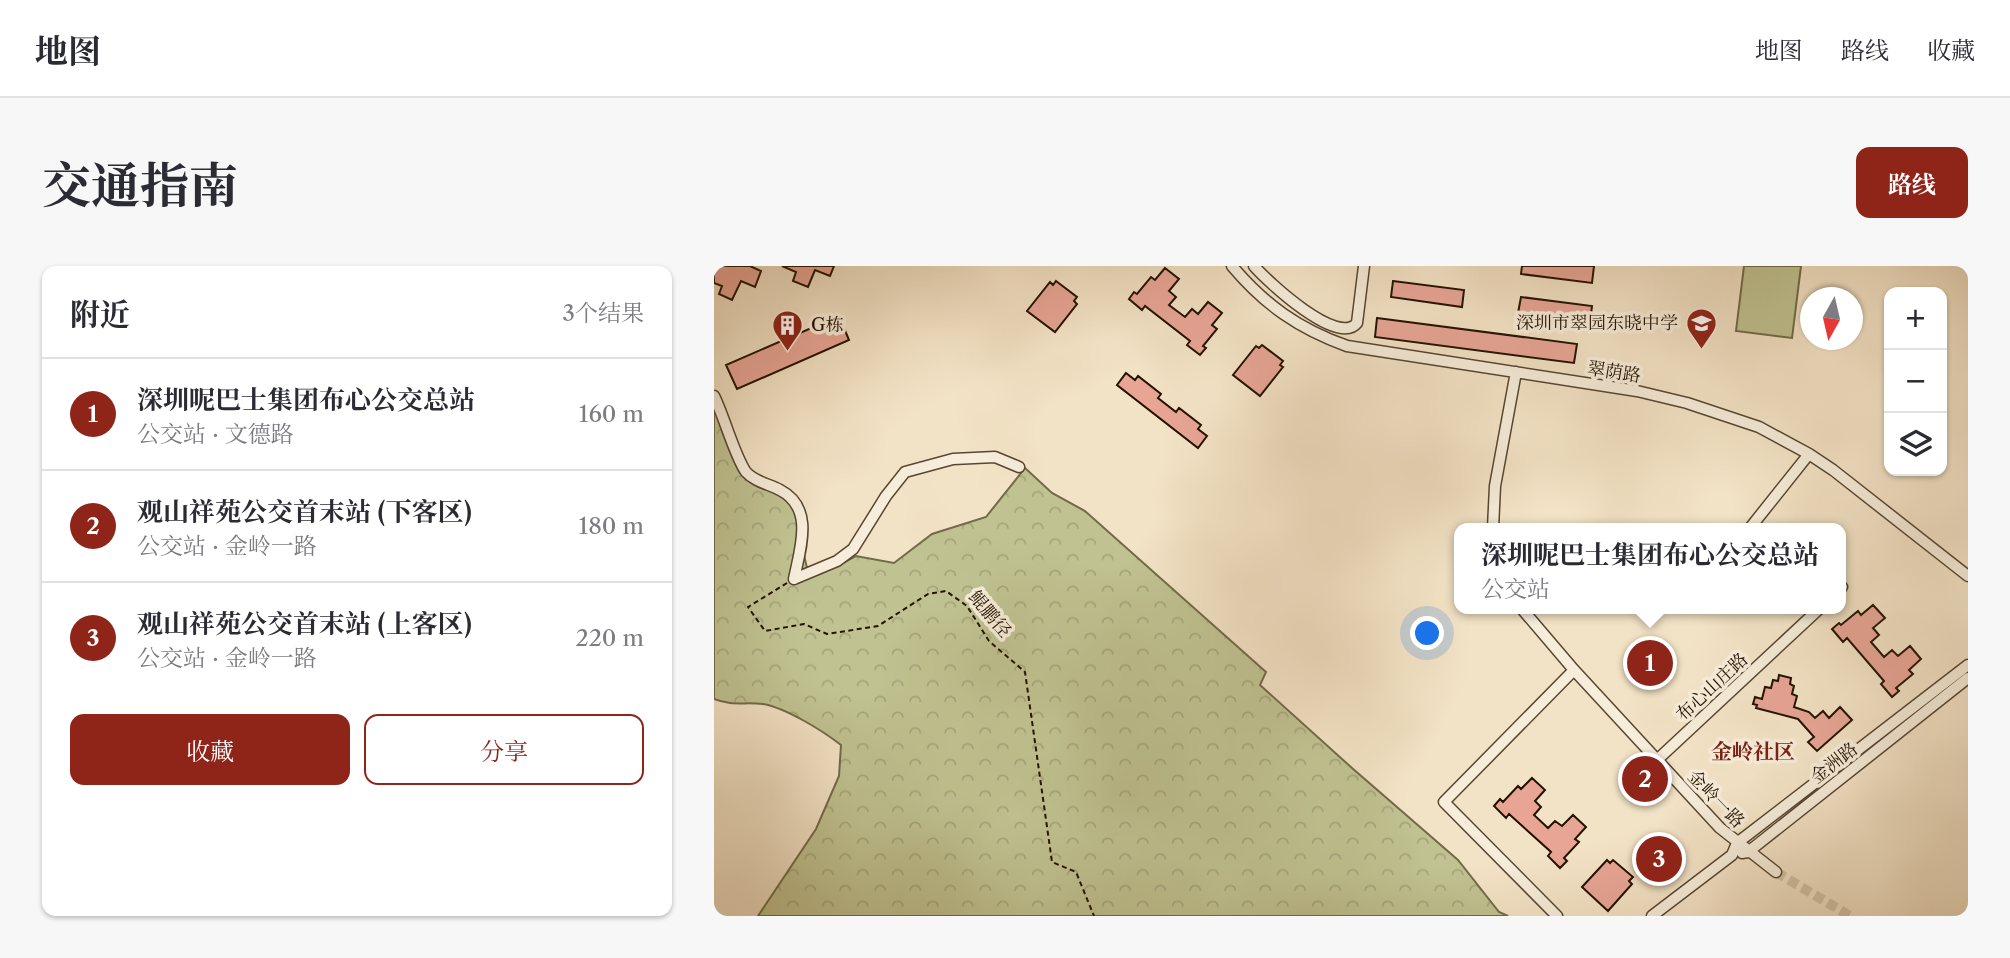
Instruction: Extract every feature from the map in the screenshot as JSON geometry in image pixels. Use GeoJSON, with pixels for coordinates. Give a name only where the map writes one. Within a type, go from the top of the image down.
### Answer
{"type":"FeatureCollection","features":[{"type":"Feature","properties":{"kind":"street","name":"翠荫路"},"geometry":{"type":"LineString","coordinates":[[1232,266],[1251,288],[1280,312],[1302,327],[1332,341],[1373,351],[1637,391],[1698,406],[1759,426],[1809,454],[1968,576]]}},
{"type":"Feature","properties":{"kind":"street"},"geometry":{"type":"LineString","coordinates":[[1254,266],[1278,290],[1308,313],[1346,329],[1357,323],[1364,266]]}},
{"type":"Feature","properties":{"kind":"street"},"geometry":{"type":"LineString","coordinates":[[1493,523],[1495,486],[1516,372]]}},
{"type":"Feature","properties":{"kind":"street"},"geometry":{"type":"LineString","coordinates":[[714,396],[747,473],[763,484],[784,492],[796,503],[801,514],[803,535],[794,579]]}},
{"type":"Feature","properties":{"kind":"street"},"geometry":{"type":"LineString","coordinates":[[1754,523],[1809,454]]}},
{"type":"Feature","properties":{"kind":"street"},"geometry":{"type":"LineString","coordinates":[[794,579],[838,561],[853,549],[886,496],[905,472],[953,459],[995,457],[1019,467]]}},
{"type":"Feature","properties":{"kind":"street","name":"金岭一路"},"geometry":{"type":"LineString","coordinates":[[1526,614],[1574,670],[1720,828],[1748,852]]}},
{"type":"Feature","properties":{"kind":"street","name":"布心山庄路"},"geometry":{"type":"LineString","coordinates":[[1657,760],[1814,614]]}},
{"type":"Feature","properties":{"kind":"street","name":"金洲路"},"geometry":{"type":"LineString","coordinates":[[1737,843],[1968,665]]}},
{"type":"Feature","properties":{"kind":"street"},"geometry":{"type":"LineString","coordinates":[[1557,916],[1444,803],[1574,670]]}},
{"type":"Feature","properties":{"kind":"street","name":"金洲路"},"geometry":{"type":"LineString","coordinates":[[1748,852],[1968,678]]}},
{"type":"Feature","properties":{"kind":"street"},"geometry":{"type":"LineString","coordinates":[[1732,855],[1737,843]]}},
{"type":"Feature","properties":{"kind":"street"},"geometry":{"type":"LineString","coordinates":[[1652,916],[1732,855],[1748,852],[1776,872]]}},
{"type":"Feature","properties":{"kind":"path","name":"鲲鹏径"},"geometry":{"type":"LineString","coordinates":[[794,579],[748,607],[765,631],[804,624],[827,634],[878,626],[928,594],[946,591],[967,606],[989,641],[1025,672],[1052,862],[1076,872],[1094,916]]}},
{"type":"Feature","properties":{"kind":"green space"},"geometry":{"type":"Polygon","coordinates":[[[1744,266],[1801,266],[1792,338],[1736,331],[1744,266]]]}},
{"type":"Feature","properties":{"kind":"green space"},"geometry":{"type":"Polygon","coordinates":[[[714,405],[743,467],[776,489],[806,519],[804,555],[807,568],[814,570],[832,568],[856,556],[894,563],[932,534],[986,517],[1025,468],[1052,493],[1085,511],[1266,672],[1260,685],[1458,860],[1499,912],[1508,916],[758,916],[816,829],[839,776],[841,745],[804,721],[772,706],[714,699],[714,405]]]}},
{"type":"Feature","properties":{"kind":"building"},"geometry":{"type":"Polygon","coordinates":[[[717,266],[750,266],[761,271],[755,287],[741,281],[732,300],[719,294],[722,286],[714,283],[717,266]]]}},
{"type":"Feature","properties":{"kind":"building"},"geometry":{"type":"Polygon","coordinates":[[[782,266],[834,266],[830,276],[815,270],[808,287],[793,281],[796,272],[782,266]]]}},
{"type":"Feature","properties":{"kind":"building"},"geometry":{"type":"Polygon","coordinates":[[[1522,266],[1594,266],[1592,283],[1521,274],[1522,266]]]}},
{"type":"Feature","properties":{"kind":"building"},"geometry":{"type":"Polygon","coordinates":[[[1165,268],[1179,279],[1169,291],[1176,297],[1169,305],[1185,317],[1192,309],[1198,314],[1208,302],[1222,313],[1212,325],[1217,329],[1203,346],[1206,348],[1200,355],[1187,345],[1190,341],[1145,306],[1142,310],[1129,299],[1134,292],[1137,294],[1151,277],[1155,280],[1165,268]]]}},
{"type":"Feature","properties":{"kind":"building"},"geometry":{"type":"Polygon","coordinates":[[[1056,281],[1077,297],[1074,301],[1077,304],[1055,332],[1027,311],[1050,282],[1053,285],[1056,281]]]}},
{"type":"Feature","properties":{"kind":"building"},"geometry":{"type":"Polygon","coordinates":[[[1393,281],[1464,290],[1462,307],[1391,297],[1393,281]]]}},
{"type":"Feature","properties":{"kind":"building"},"geometry":{"type":"Polygon","coordinates":[[[1521,297],[1592,306],[1590,322],[1518,313],[1521,297]]]}},
{"type":"Feature","properties":{"kind":"building","name":"G栋"},"geometry":{"type":"Polygon","coordinates":[[[839,316],[849,340],[737,389],[726,365],[839,316]]]}},
{"type":"Feature","properties":{"kind":"building"},"geometry":{"type":"Polygon","coordinates":[[[1377,318],[1577,344],[1574,363],[1375,337],[1377,318]]]}},
{"type":"Feature","properties":{"kind":"building"},"geometry":{"type":"Polygon","coordinates":[[[1262,345],[1283,361],[1280,365],[1283,367],[1260,396],[1233,375],[1256,346],[1259,348],[1262,345]]]}},
{"type":"Feature","properties":{"kind":"building"},"geometry":{"type":"Polygon","coordinates":[[[1126,373],[1135,380],[1138,376],[1161,394],[1158,398],[1176,412],[1179,408],[1201,425],[1198,429],[1207,436],[1198,448],[1117,385],[1126,373]]]}},
{"type":"Feature","properties":{"kind":"building"},"geometry":{"type":"Polygon","coordinates":[[[1873,605],[1885,618],[1873,628],[1879,635],[1871,642],[1884,657],[1892,650],[1898,656],[1910,646],[1921,659],[1909,670],[1913,674],[1896,688],[1899,691],[1892,697],[1881,684],[1884,681],[1847,638],[1843,642],[1832,629],[1858,611],[1861,615],[1873,605]]]}},
{"type":"Feature","properties":{"kind":"building"},"geometry":{"type":"Polygon","coordinates":[[[1779,675],[1791,678],[1790,684],[1794,686],[1792,694],[1797,696],[1794,707],[1809,712],[1815,718],[1823,711],[1829,718],[1840,707],[1852,720],[1817,751],[1808,742],[1814,737],[1798,719],[1756,708],[1757,705],[1753,704],[1755,697],[1762,699],[1765,687],[1771,688],[1773,680],[1778,681],[1779,675]]]}},
{"type":"Feature","properties":{"kind":"building"},"geometry":{"type":"Polygon","coordinates":[[[1532,778],[1545,790],[1535,801],[1541,807],[1534,815],[1548,828],[1555,821],[1562,826],[1573,815],[1586,827],[1575,839],[1579,842],[1564,858],[1567,861],[1560,868],[1548,856],[1551,852],[1509,814],[1506,818],[1494,806],[1500,799],[1503,802],[1518,786],[1521,789],[1532,778]]]}},
{"type":"Feature","properties":{"kind":"building"},"geometry":{"type":"Polygon","coordinates":[[[1607,860],[1610,863],[1613,860],[1633,877],[1629,881],[1632,884],[1608,911],[1582,887],[1607,860]]]}},
{"type":"Feature","properties":{"kind":"tunnel"},"geometry":{"type":"LineString","coordinates":[[1776,872],[1850,916]]}},
{"type":"Feature","properties":{"kind":"place","name":"深圳市翠园东晓中学"},"geometry":{"type":"Point","coordinates":[1701,350]}},
{"type":"Feature","properties":{"kind":"place","name":"G栋"},"geometry":{"type":"Point","coordinates":[788,352]}},
{"type":"Feature","properties":{"kind":"place","name":"深圳呢巴士集团布心公交总站"},"geometry":{"type":"Point","coordinates":[1650,663]}},
{"type":"Feature","properties":{"kind":"place","name":"观山祥苑公交首末站 (下客区)"},"geometry":{"type":"Point","coordinates":[1645,779]}},
{"type":"Feature","properties":{"kind":"place","name":"观山祥苑公交首末站 (上客区)"},"geometry":{"type":"Point","coordinates":[1659,859]}},
{"type":"Feature","properties":{"kind":"district","name":"金岭社区"},"geometry":{"type":"Point","coordinates":[1753,752]}}]}
